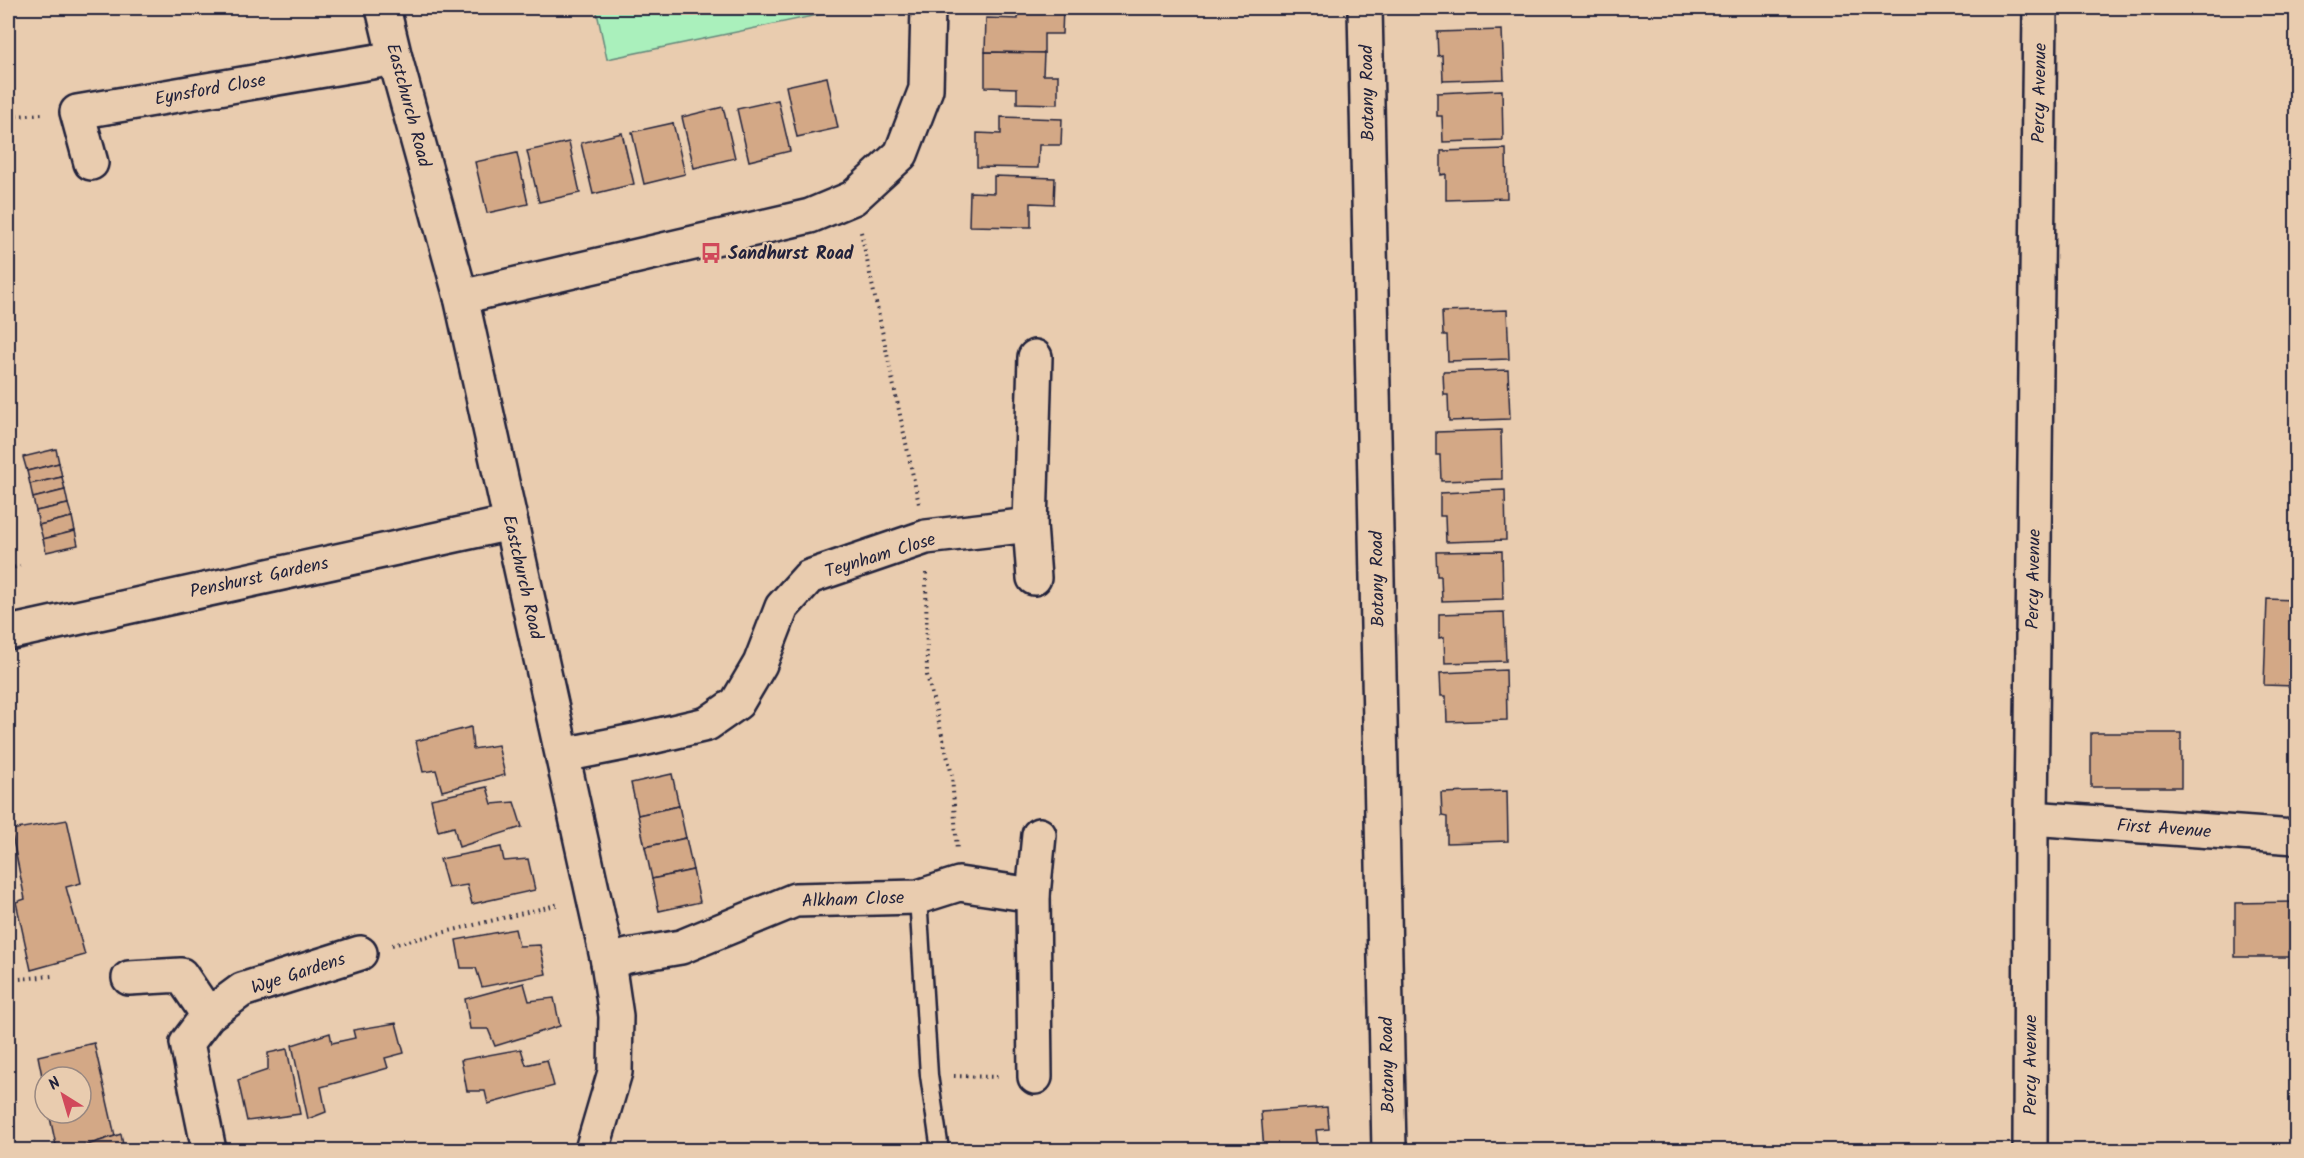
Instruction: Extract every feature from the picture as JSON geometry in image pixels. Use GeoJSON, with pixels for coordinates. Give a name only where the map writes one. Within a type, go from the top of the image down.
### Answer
{"type":"FeatureCollection","features":[{"type":"Feature","properties":{"kind":"street","name":"Eastchurch Road"},"geometry":{"type":"LineString","coordinates":[[383,8],[461,297],[608,962],[616,1016],[615,1072],[592,1150]]}},
{"type":"Feature","properties":{"kind":"street"},"geometry":{"type":"LineString","coordinates":[[461,297],[810,216],[853,198],[901,154],[926,89],[928,8]]}},
{"type":"Feature","properties":{"kind":"street","name":"Botany Road"},"geometry":{"type":"LineString","coordinates":[[1365,8],[1389,1150]]}},
{"type":"Feature","properties":{"kind":"street","name":"Percy Avenue"},"geometry":{"type":"LineString","coordinates":[[2030,1150],[2031,818],[2040,8]]}},
{"type":"Feature","properties":{"kind":"street","name":"Eynsford Close"},"geometry":{"type":"LineString","coordinates":[[77,112],[395,58]]}},
{"type":"Feature","properties":{"kind":"street"},"geometry":{"type":"LineString","coordinates":[[77,112],[91,163]]}},
{"type":"Feature","properties":{"kind":"street"},"geometry":{"type":"LineString","coordinates":[[1034,578],[1030,525],[1035,357]]}},
{"type":"Feature","properties":{"kind":"street","name":"Penshurst Gardens"},"geometry":{"type":"LineString","coordinates":[[8,633],[511,523]]}},
{"type":"Feature","properties":{"kind":"street","name":"Teynham Close"},"geometry":{"type":"LineString","coordinates":[[563,755],[707,724],[737,703],[760,664],[782,607],[809,577],[926,537],[1030,525]]}},
{"type":"Feature","properties":{"kind":"street","name":"First Avenue"},"geometry":{"type":"LineString","coordinates":[[2031,818],[2296,837]]}},
{"type":"Feature","properties":{"kind":"street"},"geometry":{"type":"LineString","coordinates":[[1035,1077],[1033,895],[1039,835]]}},
{"type":"Feature","properties":{"kind":"street","name":"Alkham Close"},"geometry":{"type":"LineString","coordinates":[[608,962],[628,956],[681,947],[795,900],[918,897],[959,884],[1033,895]]}},
{"type":"Feature","properties":{"kind":"street","name":"Wye Gardens"},"geometry":{"type":"LineString","coordinates":[[209,1150],[187,1042],[208,1015],[242,990],[360,953]]}},
{"type":"Feature","properties":{"kind":"street"},"geometry":{"type":"LineString","coordinates":[[129,978],[181,975],[208,1015]]}},
{"type":"Feature","properties":{"kind":"lane"},"geometry":{"type":"LineString","coordinates":[[918,897],[929,1075],[940,1150]]}},
{"type":"Feature","properties":{"kind":"path"},"geometry":{"type":"LineString","coordinates":[[8,100],[16,116],[77,112]]}},
{"type":"Feature","properties":{"kind":"path"},"geometry":{"type":"LineString","coordinates":[[8,568],[20,566]]}},
{"type":"Feature","properties":{"kind":"path"},"geometry":{"type":"LineString","coordinates":[[360,953],[592,896]]}},
{"type":"Feature","properties":{"kind":"path"},"geometry":{"type":"LineString","coordinates":[[8,980],[52,976]]}},
{"type":"Feature","properties":{"kind":"path"},"geometry":{"type":"LineString","coordinates":[[929,1075],[1035,1077]]}},
{"type":"Feature","properties":{"kind":"path"},"geometry":{"type":"LineString","coordinates":[[8,1137],[10,1150]]}},
{"type":"Feature","properties":{"kind":"green space"},"geometry":{"type":"Polygon","coordinates":[[[596,8],[832,8],[832,12],[607,59],[596,8]]]}},
{"type":"Feature","properties":{"kind":"building"},"geometry":{"type":"Polygon","coordinates":[[[1019,8],[1063,8],[1062,34],[1044,34],[1044,53],[985,52],[986,18],[1018,19],[1019,8]]]}},
{"type":"Feature","properties":{"kind":"building"},"geometry":{"type":"Polygon","coordinates":[[[1502,30],[1504,79],[1443,81],[1442,55],[1438,56],[1437,32],[1502,30]]]}},
{"type":"Feature","properties":{"kind":"building"},"geometry":{"type":"Polygon","coordinates":[[[985,52],[1044,53],[1043,75],[1058,75],[1058,104],[1017,103],[1017,88],[985,87],[985,52]]]}},
{"type":"Feature","properties":{"kind":"building"},"geometry":{"type":"Polygon","coordinates":[[[827,77],[838,128],[797,137],[786,86],[827,77]]]}},
{"type":"Feature","properties":{"kind":"building"},"geometry":{"type":"Polygon","coordinates":[[[1502,90],[1503,140],[1443,142],[1442,116],[1437,116],[1437,93],[1502,90]]]}},
{"type":"Feature","properties":{"kind":"building"},"geometry":{"type":"Polygon","coordinates":[[[778,100],[790,151],[749,161],[737,109],[778,100]]]}},
{"type":"Feature","properties":{"kind":"building"},"geometry":{"type":"Polygon","coordinates":[[[723,107],[735,158],[694,168],[682,117],[723,107]]]}},
{"type":"Feature","properties":{"kind":"building"},"geometry":{"type":"Polygon","coordinates":[[[1001,117],[1062,119],[1061,145],[1039,145],[1038,168],[977,167],[977,133],[1001,134],[1001,117]]]}},
{"type":"Feature","properties":{"kind":"building"},"geometry":{"type":"Polygon","coordinates":[[[673,123],[685,174],[644,184],[632,132],[673,123]]]}},
{"type":"Feature","properties":{"kind":"building"},"geometry":{"type":"Polygon","coordinates":[[[622,133],[634,184],[593,194],[581,143],[622,133]]]}},
{"type":"Feature","properties":{"kind":"building"},"geometry":{"type":"Polygon","coordinates":[[[569,142],[580,193],[539,202],[527,151],[569,142]]]}},
{"type":"Feature","properties":{"kind":"building"},"geometry":{"type":"Polygon","coordinates":[[[1506,149],[1507,198],[1446,200],[1446,174],[1441,175],[1441,151],[1506,149]]]}},
{"type":"Feature","properties":{"kind":"building"},"geometry":{"type":"Polygon","coordinates":[[[517,153],[528,204],[487,213],[475,162],[517,153]]]}},
{"type":"Feature","properties":{"kind":"building"},"geometry":{"type":"Polygon","coordinates":[[[994,176],[1055,178],[1054,204],[1031,203],[1031,227],[969,226],[970,192],[994,193],[994,176]]]}},
{"type":"Feature","properties":{"kind":"building"},"geometry":{"type":"Polygon","coordinates":[[[1507,310],[1509,359],[1448,361],[1447,335],[1443,335],[1442,312],[1507,310]]]}},
{"type":"Feature","properties":{"kind":"building"},"geometry":{"type":"Polygon","coordinates":[[[1508,370],[1510,419],[1449,421],[1448,395],[1444,395],[1443,372],[1508,370]]]}},
{"type":"Feature","properties":{"kind":"building"},"geometry":{"type":"Polygon","coordinates":[[[1501,430],[1502,479],[1441,481],[1440,455],[1436,455],[1436,432],[1501,430]]]}},
{"type":"Feature","properties":{"kind":"building"},"geometry":{"type":"Polygon","coordinates":[[[56,449],[59,463],[27,471],[23,457],[56,449]]]}},
{"type":"Feature","properties":{"kind":"building"},"geometry":{"type":"Polygon","coordinates":[[[59,463],[62,477],[30,484],[27,471],[59,463]]]}},
{"type":"Feature","properties":{"kind":"building"},"geometry":{"type":"Polygon","coordinates":[[[62,477],[65,490],[33,498],[30,484],[62,477]]]}},
{"type":"Feature","properties":{"kind":"building"},"geometry":{"type":"Polygon","coordinates":[[[65,490],[68,504],[36,511],[33,498],[65,490]]]}},
{"type":"Feature","properties":{"kind":"building"},"geometry":{"type":"Polygon","coordinates":[[[1505,490],[1506,540],[1446,542],[1445,516],[1440,516],[1440,493],[1505,490]]]}},
{"type":"Feature","properties":{"kind":"building"},"geometry":{"type":"Polygon","coordinates":[[[68,504],[72,517],[39,525],[36,511],[68,504]]]}},
{"type":"Feature","properties":{"kind":"building"},"geometry":{"type":"Polygon","coordinates":[[[72,517],[75,531],[43,539],[39,525],[72,517]]]}},
{"type":"Feature","properties":{"kind":"building"},"geometry":{"type":"Polygon","coordinates":[[[75,531],[78,545],[46,552],[43,539],[75,531]]]}},
{"type":"Feature","properties":{"kind":"building"},"geometry":{"type":"Polygon","coordinates":[[[1502,551],[1503,599],[1442,601],[1441,576],[1437,576],[1436,552],[1502,551]]]}},
{"type":"Feature","properties":{"kind":"building"},"geometry":{"type":"Polygon","coordinates":[[[2267,599],[2296,600],[2296,686],[2264,685],[2267,599]]]}},
{"type":"Feature","properties":{"kind":"building"},"geometry":{"type":"Polygon","coordinates":[[[1504,612],[1506,661],[1445,663],[1444,637],[1439,638],[1439,614],[1504,612]]]}},
{"type":"Feature","properties":{"kind":"building"},"geometry":{"type":"Polygon","coordinates":[[[1506,670],[1507,720],[1447,722],[1446,696],[1441,696],[1440,673],[1506,670]]]}},
{"type":"Feature","properties":{"kind":"building"},"geometry":{"type":"Polygon","coordinates":[[[471,727],[473,749],[498,745],[505,775],[442,791],[436,770],[423,772],[416,741],[471,727]]]}},
{"type":"Feature","properties":{"kind":"building"},"geometry":{"type":"Polygon","coordinates":[[[2091,733],[2181,733],[2181,787],[2091,787],[2091,733]]]}},
{"type":"Feature","properties":{"kind":"building"},"geometry":{"type":"Polygon","coordinates":[[[672,774],[679,806],[638,815],[631,783],[672,774]]]}},
{"type":"Feature","properties":{"kind":"building"},"geometry":{"type":"Polygon","coordinates":[[[487,787],[492,804],[514,802],[522,827],[459,847],[454,827],[438,831],[431,799],[487,787]]]}},
{"type":"Feature","properties":{"kind":"building"},"geometry":{"type":"Polygon","coordinates":[[[1507,791],[1508,841],[1447,843],[1447,817],[1442,816],[1441,793],[1507,791]]]}},
{"type":"Feature","properties":{"kind":"building"},"geometry":{"type":"Polygon","coordinates":[[[679,806],[686,838],[645,847],[638,815],[679,806]]]}},
{"type":"Feature","properties":{"kind":"building"},"geometry":{"type":"Polygon","coordinates":[[[67,820],[81,883],[66,887],[85,955],[31,970],[16,902],[25,899],[11,830],[67,820]]]}},
{"type":"Feature","properties":{"kind":"building"},"geometry":{"type":"Polygon","coordinates":[[[686,838],[693,870],[652,879],[645,847],[686,838]]]}},
{"type":"Feature","properties":{"kind":"building"},"geometry":{"type":"Polygon","coordinates":[[[501,847],[504,861],[528,859],[535,890],[472,904],[467,885],[448,888],[440,859],[501,847]]]}},
{"type":"Feature","properties":{"kind":"building"},"geometry":{"type":"Polygon","coordinates":[[[693,870],[700,902],[659,911],[652,879],[693,870]]]}},
{"type":"Feature","properties":{"kind":"building"},"geometry":{"type":"Polygon","coordinates":[[[2296,902],[2296,935],[2290,935],[2290,957],[2235,957],[2235,903],[2296,902]]]}},
{"type":"Feature","properties":{"kind":"building"},"geometry":{"type":"Polygon","coordinates":[[[515,929],[519,946],[540,945],[546,974],[482,987],[476,968],[461,968],[456,940],[515,929]]]}},
{"type":"Feature","properties":{"kind":"building"},"geometry":{"type":"Polygon","coordinates":[[[524,983],[529,1001],[554,998],[560,1026],[495,1046],[488,1029],[470,1029],[465,999],[524,983]]]}},
{"type":"Feature","properties":{"kind":"building"},"geometry":{"type":"Polygon","coordinates":[[[396,1023],[404,1053],[385,1058],[388,1068],[321,1087],[326,1112],[308,1119],[292,1045],[330,1033],[332,1043],[355,1038],[353,1030],[396,1023]]]}},
{"type":"Feature","properties":{"kind":"building"},"geometry":{"type":"Polygon","coordinates":[[[94,1043],[115,1136],[72,1150],[57,1150],[52,1125],[93,1125],[93,1065],[40,1065],[38,1056],[94,1043]]]}},
{"type":"Feature","properties":{"kind":"building"},"geometry":{"type":"Polygon","coordinates":[[[287,1049],[300,1114],[247,1121],[238,1080],[268,1070],[268,1053],[287,1049]]]}},
{"type":"Feature","properties":{"kind":"building"},"geometry":{"type":"Polygon","coordinates":[[[521,1049],[526,1065],[547,1060],[554,1086],[488,1104],[485,1091],[467,1091],[461,1060],[521,1049]]]}},
{"type":"Feature","properties":{"kind":"building"},"geometry":{"type":"Polygon","coordinates":[[[1327,1107],[1329,1129],[1316,1130],[1318,1150],[1264,1150],[1261,1112],[1327,1107]]]}},
{"type":"Feature","properties":{"kind":"building"},"geometry":{"type":"Polygon","coordinates":[[[121,1134],[124,1150],[72,1150],[115,1136],[121,1134]]]}},
{"type":"Feature","properties":{"kind":"place","name":"Sandhurst Road"},"geometry":{"type":"Point","coordinates":[711,253]}}]}
